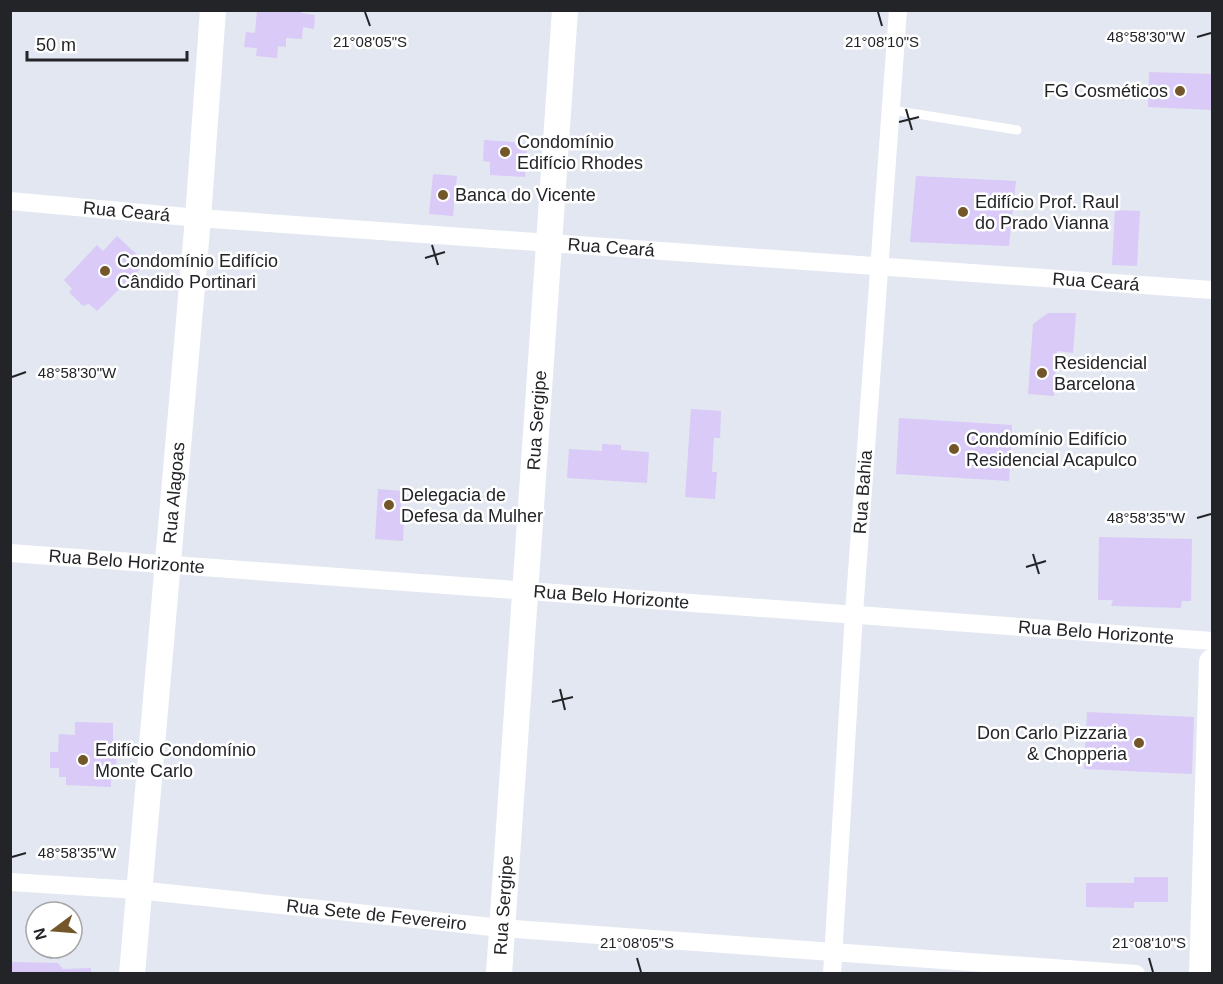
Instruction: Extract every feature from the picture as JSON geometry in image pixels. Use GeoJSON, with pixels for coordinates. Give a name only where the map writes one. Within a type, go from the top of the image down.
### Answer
{"type":"FeatureCollection","features":[{"type":"Feature","properties":{"kind":"street","name":"Rua Alagoas"},"geometry":{"type":"LineString","coordinates":[[132,974],[137,890],[198,218],[213,10]]}},
{"type":"Feature","properties":{"kind":"street","name":"Rua Sergipe"},"geometry":{"type":"LineString","coordinates":[[499,974],[565,10]]}},
{"type":"Feature","properties":{"kind":"street","name":"Rua Bahia"},"geometry":{"type":"LineString","coordinates":[[832,974],[854,613],[882,265],[898,10]]}},
{"type":"Feature","properties":{"kind":"street","name":"Rua Ceará"},"geometry":{"type":"LineString","coordinates":[[10,201],[198,218],[1212,290]]}},
{"type":"Feature","properties":{"kind":"street","name":"Rua Belo Horizonte"},"geometry":{"type":"LineString","coordinates":[[10,553],[1212,641]]}},
{"type":"Feature","properties":{"kind":"street"},"geometry":{"type":"LineString","coordinates":[[1202,974],[1212,662]]}},
{"type":"Feature","properties":{"kind":"street","name":"Rua Sete de Fevereiro"},"geometry":{"type":"LineString","coordinates":[[10,882],[137,890],[502,928],[1136,974]]}},
{"type":"Feature","properties":{"kind":"lane"},"geometry":{"type":"LineString","coordinates":[[892,110],[1017,130]]}},
{"type":"Feature","properties":{"kind":"building"},"geometry":{"type":"Polygon","coordinates":[[[257,10],[301,10],[301,13],[315,15],[314,29],[303,27],[302,39],[286,38],[286,47],[278,46],[277,58],[256,56],[257,48],[244,47],[246,32],[255,33],[257,10]]]}},
{"type":"Feature","properties":{"kind":"building","name":"FG Cosméticos"},"geometry":{"type":"Polygon","coordinates":[[[1149,72],[1212,74],[1212,110],[1148,107],[1149,72]]]}},
{"type":"Feature","properties":{"kind":"building","name":"Condomínio Edifício Rhodes"},"geometry":{"type":"Polygon","coordinates":[[[484,140],[527,143],[525,177],[490,175],[490,162],[483,161],[484,140]]]}},
{"type":"Feature","properties":{"kind":"building","name":"Banca do Vicente"},"geometry":{"type":"Polygon","coordinates":[[[433,174],[457,176],[453,216],[429,214],[433,174]]]}},
{"type":"Feature","properties":{"kind":"building","name":"Edifício Prof. Raul do Prado Vianna"},"geometry":{"type":"Polygon","coordinates":[[[916,176],[1016,181],[1009,246],[910,242],[916,176]]]}},
{"type":"Feature","properties":{"kind":"building"},"geometry":{"type":"Polygon","coordinates":[[[1115,210],[1140,211],[1137,266],[1112,265],[1115,210]]]}},
{"type":"Feature","properties":{"kind":"building","name":"Condomínio Edifício Cândido Portinari"},"geometry":{"type":"Polygon","coordinates":[[[117,236],[146,263],[97,311],[89,304],[83,306],[69,292],[72,289],[64,280],[97,245],[103,251],[117,236]]]}},
{"type":"Feature","properties":{"kind":"building","name":"Residencial Barcelona"},"geometry":{"type":"Polygon","coordinates":[[[1048,313],[1076,313],[1073,353],[1057,351],[1054,396],[1028,394],[1033,324],[1048,313]]]}},
{"type":"Feature","properties":{"kind":"building"},"geometry":{"type":"Polygon","coordinates":[[[691,409],[721,411],[720,438],[714,438],[712,472],[717,472],[715,499],[685,497],[691,409]]]}},
{"type":"Feature","properties":{"kind":"building","name":"Condomínio Edifício Residencial Acapulco"},"geometry":{"type":"Polygon","coordinates":[[[899,418],[1012,425],[1009,481],[896,474],[899,418]]]}},
{"type":"Feature","properties":{"kind":"building"},"geometry":{"type":"Polygon","coordinates":[[[602,444],[621,445],[621,450],[649,452],[647,483],[567,478],[569,449],[602,451],[602,444]]]}},
{"type":"Feature","properties":{"kind":"building","name":"Delegacia de Defesa da Mulher"},"geometry":{"type":"Polygon","coordinates":[[[378,489],[402,491],[400,519],[404,519],[403,541],[375,539],[378,489]]]}},
{"type":"Feature","properties":{"kind":"building"},"geometry":{"type":"Polygon","coordinates":[[[1099,537],[1192,539],[1191,601],[1182,601],[1181,608],[1111,606],[1113,600],[1098,600],[1099,537]]]}},
{"type":"Feature","properties":{"kind":"building","name":"Don Carlo Pizzaria & Chopperia"},"geometry":{"type":"Polygon","coordinates":[[[1087,712],[1194,717],[1192,774],[1084,769],[1087,712]]]}},
{"type":"Feature","properties":{"kind":"building","name":"Edifício Condomínio Monte Carlo"},"geometry":{"type":"Polygon","coordinates":[[[75,722],[113,723],[113,739],[118,743],[116,769],[111,772],[111,787],[66,785],[66,777],[59,777],[59,768],[50,768],[50,752],[58,752],[59,734],[75,735],[75,722]]]}},
{"type":"Feature","properties":{"kind":"building"},"geometry":{"type":"Polygon","coordinates":[[[1134,877],[1168,877],[1168,902],[1134,902],[1134,908],[1086,907],[1086,883],[1134,883],[1134,877]]]}},
{"type":"Feature","properties":{"kind":"building"},"geometry":{"type":"Polygon","coordinates":[[[10,962],[58,963],[63,969],[91,968],[91,974],[10,974],[10,962]]]}},
{"type":"Feature","properties":{"kind":"place","name":"FG Cosméticos"},"geometry":{"type":"Point","coordinates":[1180,91]}},
{"type":"Feature","properties":{"kind":"place","name":"Condomínio Edifício Rhodes"},"geometry":{"type":"Point","coordinates":[505,152]}},
{"type":"Feature","properties":{"kind":"place","name":"Banca do Vicente"},"geometry":{"type":"Point","coordinates":[443,195]}},
{"type":"Feature","properties":{"kind":"place","name":"Edifício Prof. Raul do Prado Vianna"},"geometry":{"type":"Point","coordinates":[963,212]}},
{"type":"Feature","properties":{"kind":"place","name":"Condomínio Edifício Cândido Portinari"},"geometry":{"type":"Point","coordinates":[105,271]}},
{"type":"Feature","properties":{"kind":"place","name":"Residencial Barcelona"},"geometry":{"type":"Point","coordinates":[1042,373]}},
{"type":"Feature","properties":{"kind":"place","name":"Condomínio Edifício Residencial Acapulco"},"geometry":{"type":"Point","coordinates":[954,449]}},
{"type":"Feature","properties":{"kind":"place","name":"Delegacia de Defesa da Mulher"},"geometry":{"type":"Point","coordinates":[389,505]}},
{"type":"Feature","properties":{"kind":"place","name":"Don Carlo Pizzaria & Chopperia"},"geometry":{"type":"Point","coordinates":[1139,743]}},
{"type":"Feature","properties":{"kind":"place","name":"Edifício Condomínio Monte Carlo"},"geometry":{"type":"Point","coordinates":[83,760]}}]}
